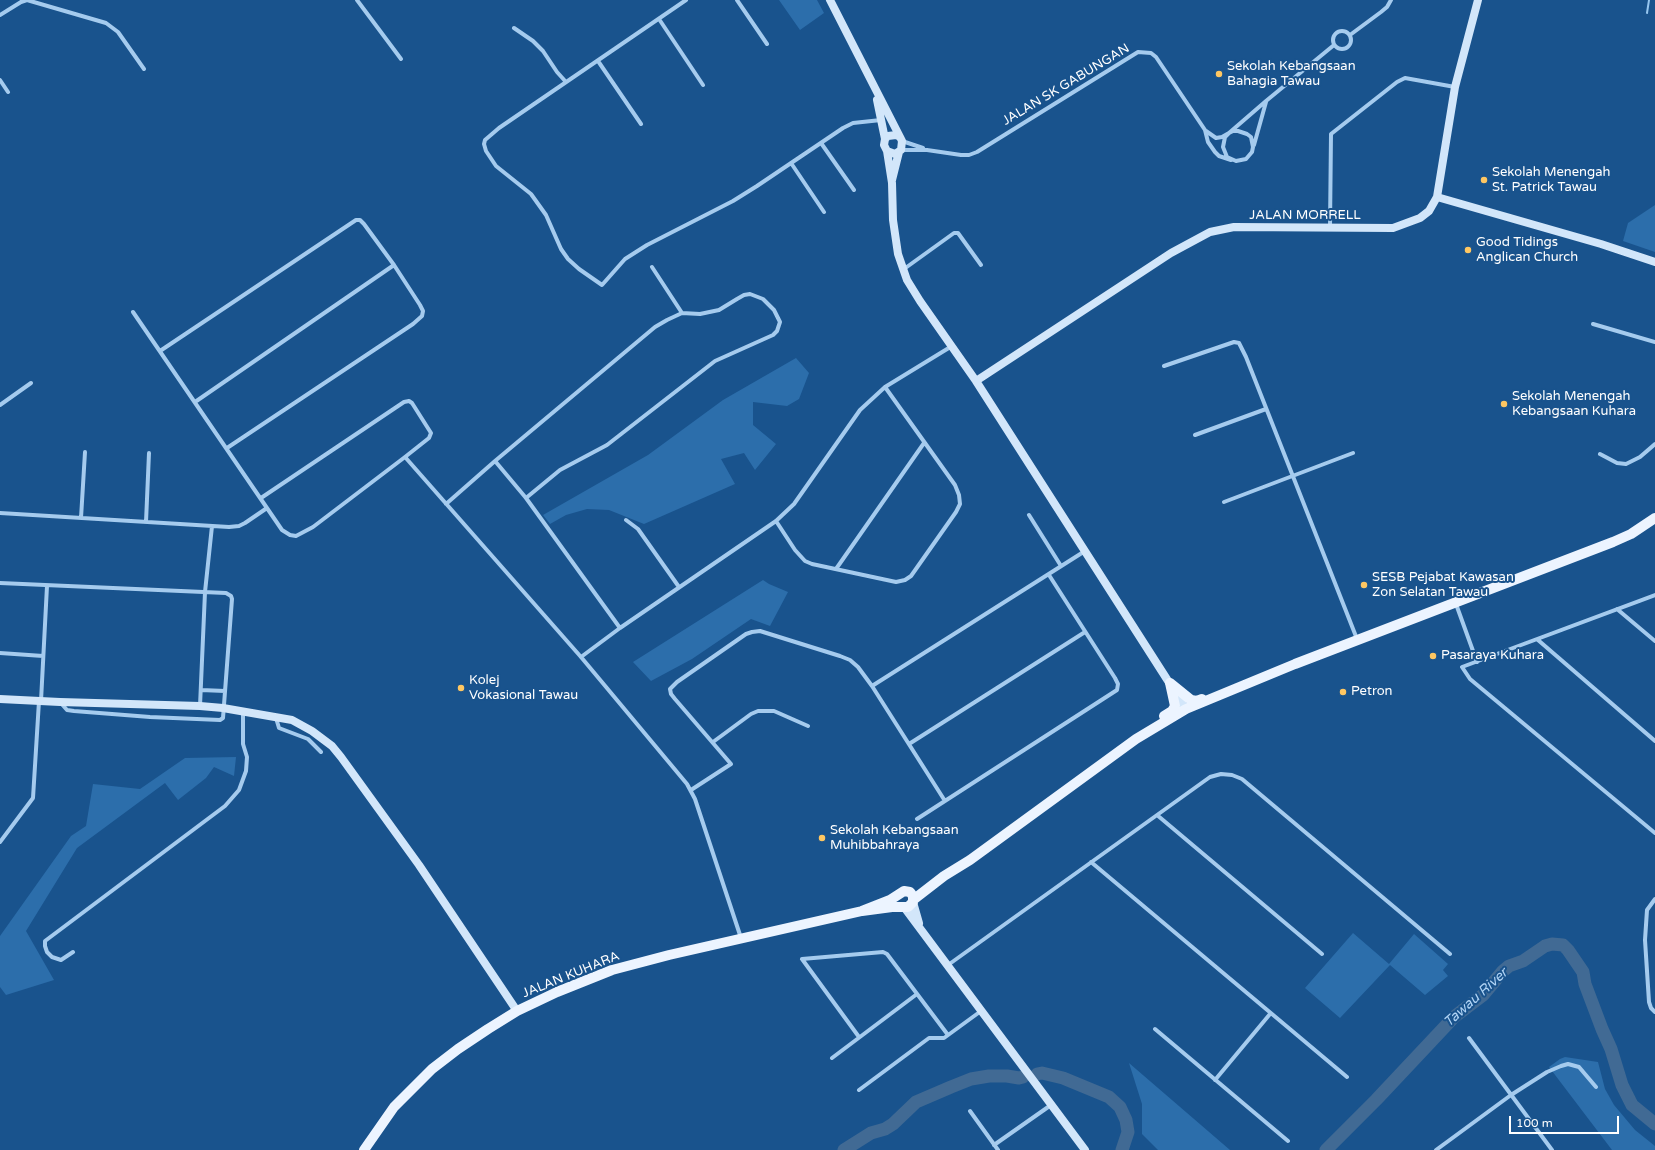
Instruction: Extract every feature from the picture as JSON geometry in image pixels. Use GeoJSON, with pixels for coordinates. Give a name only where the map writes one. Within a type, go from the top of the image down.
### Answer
{"type":"FeatureCollection","features":[{"type":"Feature","properties":{"kind":"main road"},"geometry":{"type":"LineString","coordinates":[[862,911],[908,901],[989,846],[1136,739],[1186,709],[1211,697],[1456,601],[1613,542],[1631,534],[1655,518]]}},
{"type":"Feature","properties":{"kind":"main road"},"geometry":{"type":"LineString","coordinates":[[1170,683],[1191,700],[1211,697]]}},
{"type":"Feature","properties":{"kind":"main road"},"geometry":{"type":"LineString","coordinates":[[1136,739],[1139,732],[1174,709],[1170,683]]}},
{"type":"Feature","properties":{"kind":"main road"},"geometry":{"type":"LineString","coordinates":[[862,911],[898,896],[898,902],[908,901]]}},
{"type":"Feature","properties":{"kind":"main road","name":"JALAN KUHARA"},"geometry":{"type":"LineString","coordinates":[[364,1150],[394,1107],[432,1069],[458,1049],[518,1012],[557,992],[612,970],[668,955],[862,911]]}},
{"type":"Feature","properties":{"kind":"street"},"geometry":{"type":"LineString","coordinates":[[0,15],[27,0],[106,23],[118,32],[144,69]]}},
{"type":"Feature","properties":{"kind":"street"},"geometry":{"type":"LineString","coordinates":[[358,0],[401,59]]}},
{"type":"Feature","properties":{"kind":"street"},"geometry":{"type":"LineString","coordinates":[[686,0],[488,136],[485,140],[484,144],[486,151],[496,166],[522,186],[538,202],[546,215],[561,249],[568,259],[579,269],[602,285],[625,259],[646,245],[733,201],[843,128],[853,123],[881,120]]}},
{"type":"Feature","properties":{"kind":"street"},"geometry":{"type":"LineString","coordinates":[[737,0],[767,44]]}},
{"type":"Feature","properties":{"kind":"street"},"geometry":{"type":"LineString","coordinates":[[830,0],[901,139],[900,151],[892,183]]}},
{"type":"Feature","properties":{"kind":"street"},"geometry":{"type":"LineString","coordinates":[[1350,35],[1387,7],[1391,0]]}},
{"type":"Feature","properties":{"kind":"street"},"geometry":{"type":"LineString","coordinates":[[1478,0],[1455,87],[1437,197],[1601,244],[1655,262]]}},
{"type":"Feature","properties":{"kind":"street"},"geometry":{"type":"LineString","coordinates":[[659,19],[703,85]]}},
{"type":"Feature","properties":{"kind":"street"},"geometry":{"type":"LineString","coordinates":[[514,28],[533,41],[543,51],[557,72],[566,82]]}},
{"type":"Feature","properties":{"kind":"street"},"geometry":{"type":"LineString","coordinates":[[1345,31],[1350,35],[1352,41],[1347,48],[1340,49],[1334,45],[1333,38],[1336,33],[1345,31]]}},
{"type":"Feature","properties":{"kind":"street"},"geometry":{"type":"LineString","coordinates":[[1266,101],[1252,152],[1246,159],[1236,161],[1231,160],[1224,152],[1223,147],[1223,142],[1229,134],[1266,101],[1334,45]]}},
{"type":"Feature","properties":{"kind":"street","name":"JALAN SK GABUNGAN"},"geometry":{"type":"LineString","coordinates":[[900,151],[927,150],[961,155],[969,155],[977,152],[1138,52],[1151,53],[1161,64],[1205,130],[1208,142],[1215,152],[1219,156],[1231,160]]}},
{"type":"Feature","properties":{"kind":"street"},"geometry":{"type":"LineString","coordinates":[[598,61],[641,124]]}},
{"type":"Feature","properties":{"kind":"street"},"geometry":{"type":"LineString","coordinates":[[1330,228],[1330,134],[1396,82],[1405,78],[1455,87]]}},
{"type":"Feature","properties":{"kind":"street"},"geometry":{"type":"LineString","coordinates":[[0,80],[8,92]]}},
{"type":"Feature","properties":{"kind":"street"},"geometry":{"type":"LineString","coordinates":[[873,83],[885,139],[884,145],[887,151],[892,183],[895,241],[902,270],[920,301],[976,381],[1186,709]]}},
{"type":"Feature","properties":{"kind":"street"},"geometry":{"type":"LineString","coordinates":[[1205,130],[1216,138],[1238,131],[1247,134],[1253,142],[1253,147]]}},
{"type":"Feature","properties":{"kind":"street"},"geometry":{"type":"LineString","coordinates":[[885,139],[892,135],[901,139]]}},
{"type":"Feature","properties":{"kind":"street","name":"JALAN SK GABUNGAN"},"geometry":{"type":"LineString","coordinates":[[901,139],[927,150]]}},
{"type":"Feature","properties":{"kind":"street"},"geometry":{"type":"LineString","coordinates":[[821,143],[854,190]]}},
{"type":"Feature","properties":{"kind":"street"},"geometry":{"type":"LineString","coordinates":[[887,151],[892,154],[900,151]]}},
{"type":"Feature","properties":{"kind":"street"},"geometry":{"type":"LineString","coordinates":[[791,163],[824,212]]}},
{"type":"Feature","properties":{"kind":"street","name":"JALAN MORRELL"},"geometry":{"type":"LineString","coordinates":[[976,381],[1171,253],[1210,232],[1234,227],[1393,228],[1420,218],[1429,211],[1437,197]]}},
{"type":"Feature","properties":{"kind":"street"},"geometry":{"type":"LineString","coordinates":[[160,351],[356,220],[360,220],[364,224],[394,265],[420,304],[423,312],[422,316],[414,324],[227,448]]}},
{"type":"Feature","properties":{"kind":"street"},"geometry":{"type":"LineString","coordinates":[[902,270],[954,233],[958,233],[981,265]]}},
{"type":"Feature","properties":{"kind":"street"},"geometry":{"type":"LineString","coordinates":[[195,402],[394,265]]}},
{"type":"Feature","properties":{"kind":"street"},"geometry":{"type":"LineString","coordinates":[[652,267],[682,313]]}},
{"type":"Feature","properties":{"kind":"street"},"geometry":{"type":"LineString","coordinates":[[446,504],[655,327],[682,313],[710,313],[719,310],[744,295],[750,294],[763,299],[769,304],[778,316],[780,322],[777,331],[773,335],[715,361],[607,445],[560,470],[526,498]]}},
{"type":"Feature","properties":{"kind":"street"},"geometry":{"type":"LineString","coordinates":[[133,312],[282,530],[290,535],[296,536],[313,526],[405,457],[429,438],[431,433],[412,404],[409,401],[404,402],[261,498]]}},
{"type":"Feature","properties":{"kind":"street"},"geometry":{"type":"LineString","coordinates":[[1593,324],[1655,342]]}},
{"type":"Feature","properties":{"kind":"street"},"geometry":{"type":"LineString","coordinates":[[1164,366],[1234,342],[1239,342],[1358,640]]}},
{"type":"Feature","properties":{"kind":"street"},"geometry":{"type":"LineString","coordinates":[[580,657],[776,521],[794,504],[860,410],[886,387],[952,346]]}},
{"type":"Feature","properties":{"kind":"street"},"geometry":{"type":"LineString","coordinates":[[0,405],[31,383]]}},
{"type":"Feature","properties":{"kind":"street"},"geometry":{"type":"LineString","coordinates":[[776,521],[790,544],[805,561],[812,564],[896,582],[911,576],[956,512],[960,504],[959,495],[954,485],[886,387]]}},
{"type":"Feature","properties":{"kind":"street"},"geometry":{"type":"LineString","coordinates":[[1195,435],[1266,408]]}},
{"type":"Feature","properties":{"kind":"street"},"geometry":{"type":"LineString","coordinates":[[836,569],[924,443]]}},
{"type":"Feature","properties":{"kind":"street"},"geometry":{"type":"LineString","coordinates":[[1600,454],[1617,463],[1626,464],[1640,457],[1655,444]]}},
{"type":"Feature","properties":{"kind":"street"},"geometry":{"type":"LineString","coordinates":[[81,518],[84,452]]}},
{"type":"Feature","properties":{"kind":"street"},"geometry":{"type":"LineString","coordinates":[[146,522],[149,453]]}},
{"type":"Feature","properties":{"kind":"street"},"geometry":{"type":"LineString","coordinates":[[1224,502],[1353,453]]}},
{"type":"Feature","properties":{"kind":"street"},"geometry":{"type":"LineString","coordinates":[[405,457],[580,657],[691,790],[741,938]]}},
{"type":"Feature","properties":{"kind":"street"},"geometry":{"type":"LineString","coordinates":[[495,461],[526,498],[620,628]]}},
{"type":"Feature","properties":{"kind":"street"},"geometry":{"type":"LineString","coordinates":[[0,513],[212,526],[239,526],[267,508]]}},
{"type":"Feature","properties":{"kind":"street"},"geometry":{"type":"LineString","coordinates":[[1028,515],[1061,566]]}},
{"type":"Feature","properties":{"kind":"street"},"geometry":{"type":"LineString","coordinates":[[626,520],[638,529],[679,587]]}},
{"type":"Feature","properties":{"kind":"street"},"geometry":{"type":"LineString","coordinates":[[200,706],[205,592],[212,526]]}},
{"type":"Feature","properties":{"kind":"street"},"geometry":{"type":"LineString","coordinates":[[872,686],[1085,551]]}},
{"type":"Feature","properties":{"kind":"street"},"geometry":{"type":"LineString","coordinates":[[917,819],[1117,690],[1118,684],[1115,678],[1049,574]]}},
{"type":"Feature","properties":{"kind":"street"},"geometry":{"type":"LineString","coordinates":[[0,583],[226,593],[231,596],[232,600],[223,718],[216,721],[74,711],[67,710],[60,702]]}},
{"type":"Feature","properties":{"kind":"street"},"geometry":{"type":"LineString","coordinates":[[0,842],[33,798],[47,586]]}},
{"type":"Feature","properties":{"kind":"street"},"geometry":{"type":"LineString","coordinates":[[1655,595],[1538,640],[1462,667],[1470,679],[1655,833]]}},
{"type":"Feature","properties":{"kind":"street"},"geometry":{"type":"LineString","coordinates":[[1456,601],[1477,662]]}},
{"type":"Feature","properties":{"kind":"street"},"geometry":{"type":"LineString","coordinates":[[1617,609],[1655,641]]}},
{"type":"Feature","properties":{"kind":"street"},"geometry":{"type":"LineString","coordinates":[[691,790],[732,764],[675,699],[671,694],[670,689],[672,686],[712,658],[752,632],[760,631],[850,660],[858,667],[872,686],[945,801]]}},
{"type":"Feature","properties":{"kind":"street"},"geometry":{"type":"LineString","coordinates":[[909,744],[1085,632]]}},
{"type":"Feature","properties":{"kind":"street"},"geometry":{"type":"LineString","coordinates":[[1538,640],[1655,741]]}},
{"type":"Feature","properties":{"kind":"street"},"geometry":{"type":"LineString","coordinates":[[0,653],[43,656]]}},
{"type":"Feature","properties":{"kind":"street"},"geometry":{"type":"LineString","coordinates":[[201,690],[225,691]]}},
{"type":"Feature","properties":{"kind":"street"},"geometry":{"type":"LineString","coordinates":[[0,701],[40,701],[224,708],[292,720],[312,731],[332,746],[341,757],[418,865],[518,1012]]}},
{"type":"Feature","properties":{"kind":"street"},"geometry":{"type":"LineString","coordinates":[[73,952],[61,960],[57,960],[47,952],[45,941],[225,806],[239,790],[246,771],[247,757],[243,744],[242,710]]}},
{"type":"Feature","properties":{"kind":"street"},"geometry":{"type":"LineString","coordinates":[[713,742],[758,711],[774,711],[808,726]]}},
{"type":"Feature","properties":{"kind":"street"},"geometry":{"type":"LineString","coordinates":[[276,717],[279,728],[308,739],[321,752]]}},
{"type":"Feature","properties":{"kind":"street"},"geometry":{"type":"LineString","coordinates":[[948,965],[1210,777],[1221,774],[1232,775],[1242,779],[1450,954]]}},
{"type":"Feature","properties":{"kind":"street"},"geometry":{"type":"LineString","coordinates":[[1157,815],[1322,954]]}},
{"type":"Feature","properties":{"kind":"street"},"geometry":{"type":"LineString","coordinates":[[1091,862],[1270,1014],[1347,1077]]}},
{"type":"Feature","properties":{"kind":"street"},"geometry":{"type":"LineString","coordinates":[[1655,899],[1647,910],[1645,940],[1648,1002],[1655,1012]]}},
{"type":"Feature","properties":{"kind":"street"},"geometry":{"type":"LineString","coordinates":[[908,901],[920,928],[1085,1150]]}},
{"type":"Feature","properties":{"kind":"street"},"geometry":{"type":"LineString","coordinates":[[859,1037],[802,959],[884,952],[948,1035]]}},
{"type":"Feature","properties":{"kind":"street"},"geometry":{"type":"LineString","coordinates":[[832,1058],[917,994]]}},
{"type":"Feature","properties":{"kind":"street"},"geometry":{"type":"LineString","coordinates":[[859,1090],[928,1038],[944,1038],[981,1010]]}},
{"type":"Feature","properties":{"kind":"street"},"geometry":{"type":"LineString","coordinates":[[1215,1080],[1270,1014]]}},
{"type":"Feature","properties":{"kind":"street"},"geometry":{"type":"LineString","coordinates":[[1155,1029],[1288,1141]]}},
{"type":"Feature","properties":{"kind":"street"},"geometry":{"type":"LineString","coordinates":[[1469,1038],[1552,1150]]}},
{"type":"Feature","properties":{"kind":"street"},"geometry":{"type":"LineString","coordinates":[[1436,1150],[1511,1095],[1547,1072],[1568,1064],[1579,1067],[1596,1087]]}},
{"type":"Feature","properties":{"kind":"street"},"geometry":{"type":"LineString","coordinates":[[994,1145],[1051,1104]]}},
{"type":"Feature","properties":{"kind":"street"},"geometry":{"type":"LineString","coordinates":[[970,1111],[998,1150]]}},
{"type":"Feature","properties":{"kind":"shaded area"},"geometry":{"type":"Polygon","coordinates":[[[779,0],[817,0],[824,13],[800,30],[779,0]]]}},
{"type":"Feature","properties":{"kind":"shaded area"},"geometry":{"type":"Polygon","coordinates":[[[1655,205],[1655,252],[1623,241],[1628,223],[1655,205]]]}},
{"type":"Feature","properties":{"kind":"shaded area"},"geometry":{"type":"Polygon","coordinates":[[[796,358],[809,373],[799,399],[787,406],[753,402],[753,425],[776,444],[755,470],[744,453],[721,459],[735,484],[644,524],[609,510],[587,509],[566,515],[550,524],[543,515],[648,455],[723,400],[796,358]]]}},
{"type":"Feature","properties":{"kind":"shaded area"},"geometry":{"type":"Polygon","coordinates":[[[763,580],[788,592],[770,626],[751,619],[692,659],[651,681],[633,662],[763,580]]]}},
{"type":"Feature","properties":{"kind":"shaded area"},"geometry":{"type":"Polygon","coordinates":[[[236,757],[234,776],[214,767],[206,778],[178,800],[165,783],[77,848],[26,931],[54,980],[6,995],[0,987],[0,936],[71,836],[86,826],[93,784],[140,789],[185,758],[236,757]]]}},
{"type":"Feature","properties":{"kind":"shaded area"},"geometry":{"type":"Polygon","coordinates":[[[1353,933],[1389,964],[1414,934],[1448,964],[1443,970],[1448,976],[1425,995],[1390,965],[1340,1018],[1305,988],[1353,933]]]}},
{"type":"Feature","properties":{"kind":"shaded area"},"geometry":{"type":"Polygon","coordinates":[[[1565,1057],[1598,1062],[1605,1089],[1614,1105],[1635,1130],[1655,1146],[1655,1150],[1612,1150],[1549,1067],[1565,1057]]]}},
{"type":"Feature","properties":{"kind":"shaded area"},"geometry":{"type":"Polygon","coordinates":[[[1129,1063],[1230,1150],[1158,1150],[1142,1134],[1142,1104],[1129,1063]]]}},
{"type":"Feature","properties":{"kind":"waterway"},"geometry":{"type":"LineString","coordinates":[[1647,13],[1649,0]]}},
{"type":"Feature","properties":{"kind":"waterway","name":"Tawau River"},"geometry":{"type":"LineString","coordinates":[[1326,1150],[1376,1100],[1454,1017],[1483,995],[1503,971],[1509,966],[1523,961],[1545,946],[1552,944],[1563,945],[1583,972],[1585,984],[1611,1049],[1622,1085],[1632,1105],[1655,1124]]}},
{"type":"Feature","properties":{"kind":"waterway","name":"Tawau River"},"geometry":{"type":"LineString","coordinates":[[1037,1074],[1042,1073],[1063,1078],[1109,1097],[1120,1107],[1126,1120],[1128,1132],[1122,1150]]}},
{"type":"Feature","properties":{"kind":"waterway","name":"Tawau River"},"geometry":{"type":"LineString","coordinates":[[844,1150],[871,1133],[885,1129],[893,1124],[916,1102],[951,1087],[971,1079],[989,1076],[1023,1077]]}},
{"type":"Feature","properties":{"kind":"place","name":"Sekolah Kebangsaan Bahagia Tawau"},"geometry":{"type":"Point","coordinates":[1219,74]}},
{"type":"Feature","properties":{"kind":"place","name":"Sekolah Menengah St. Patrick Tawau"},"geometry":{"type":"Point","coordinates":[1484,180]}},
{"type":"Feature","properties":{"kind":"place","name":"Good Tidings Anglican Church"},"geometry":{"type":"Point","coordinates":[1468,250]}},
{"type":"Feature","properties":{"kind":"place","name":"Sekolah Menengah Kebangsaan Kuhara"},"geometry":{"type":"Point","coordinates":[1504,404]}},
{"type":"Feature","properties":{"kind":"place","name":"SESB Pejabat Kawasan Zon Selatan Tawau"},"geometry":{"type":"Point","coordinates":[1364,585]}},
{"type":"Feature","properties":{"kind":"place","name":"Pasaraya Kuhara"},"geometry":{"type":"Point","coordinates":[1433,656]}},
{"type":"Feature","properties":{"kind":"place","name":"Kolej Vokasional Tawau"},"geometry":{"type":"Point","coordinates":[461,688]}},
{"type":"Feature","properties":{"kind":"place","name":"Petron"},"geometry":{"type":"Point","coordinates":[1343,692]}},
{"type":"Feature","properties":{"kind":"place","name":"Sekolah Kebangsaan Muhibbahraya"},"geometry":{"type":"Point","coordinates":[822,838]}}]}
